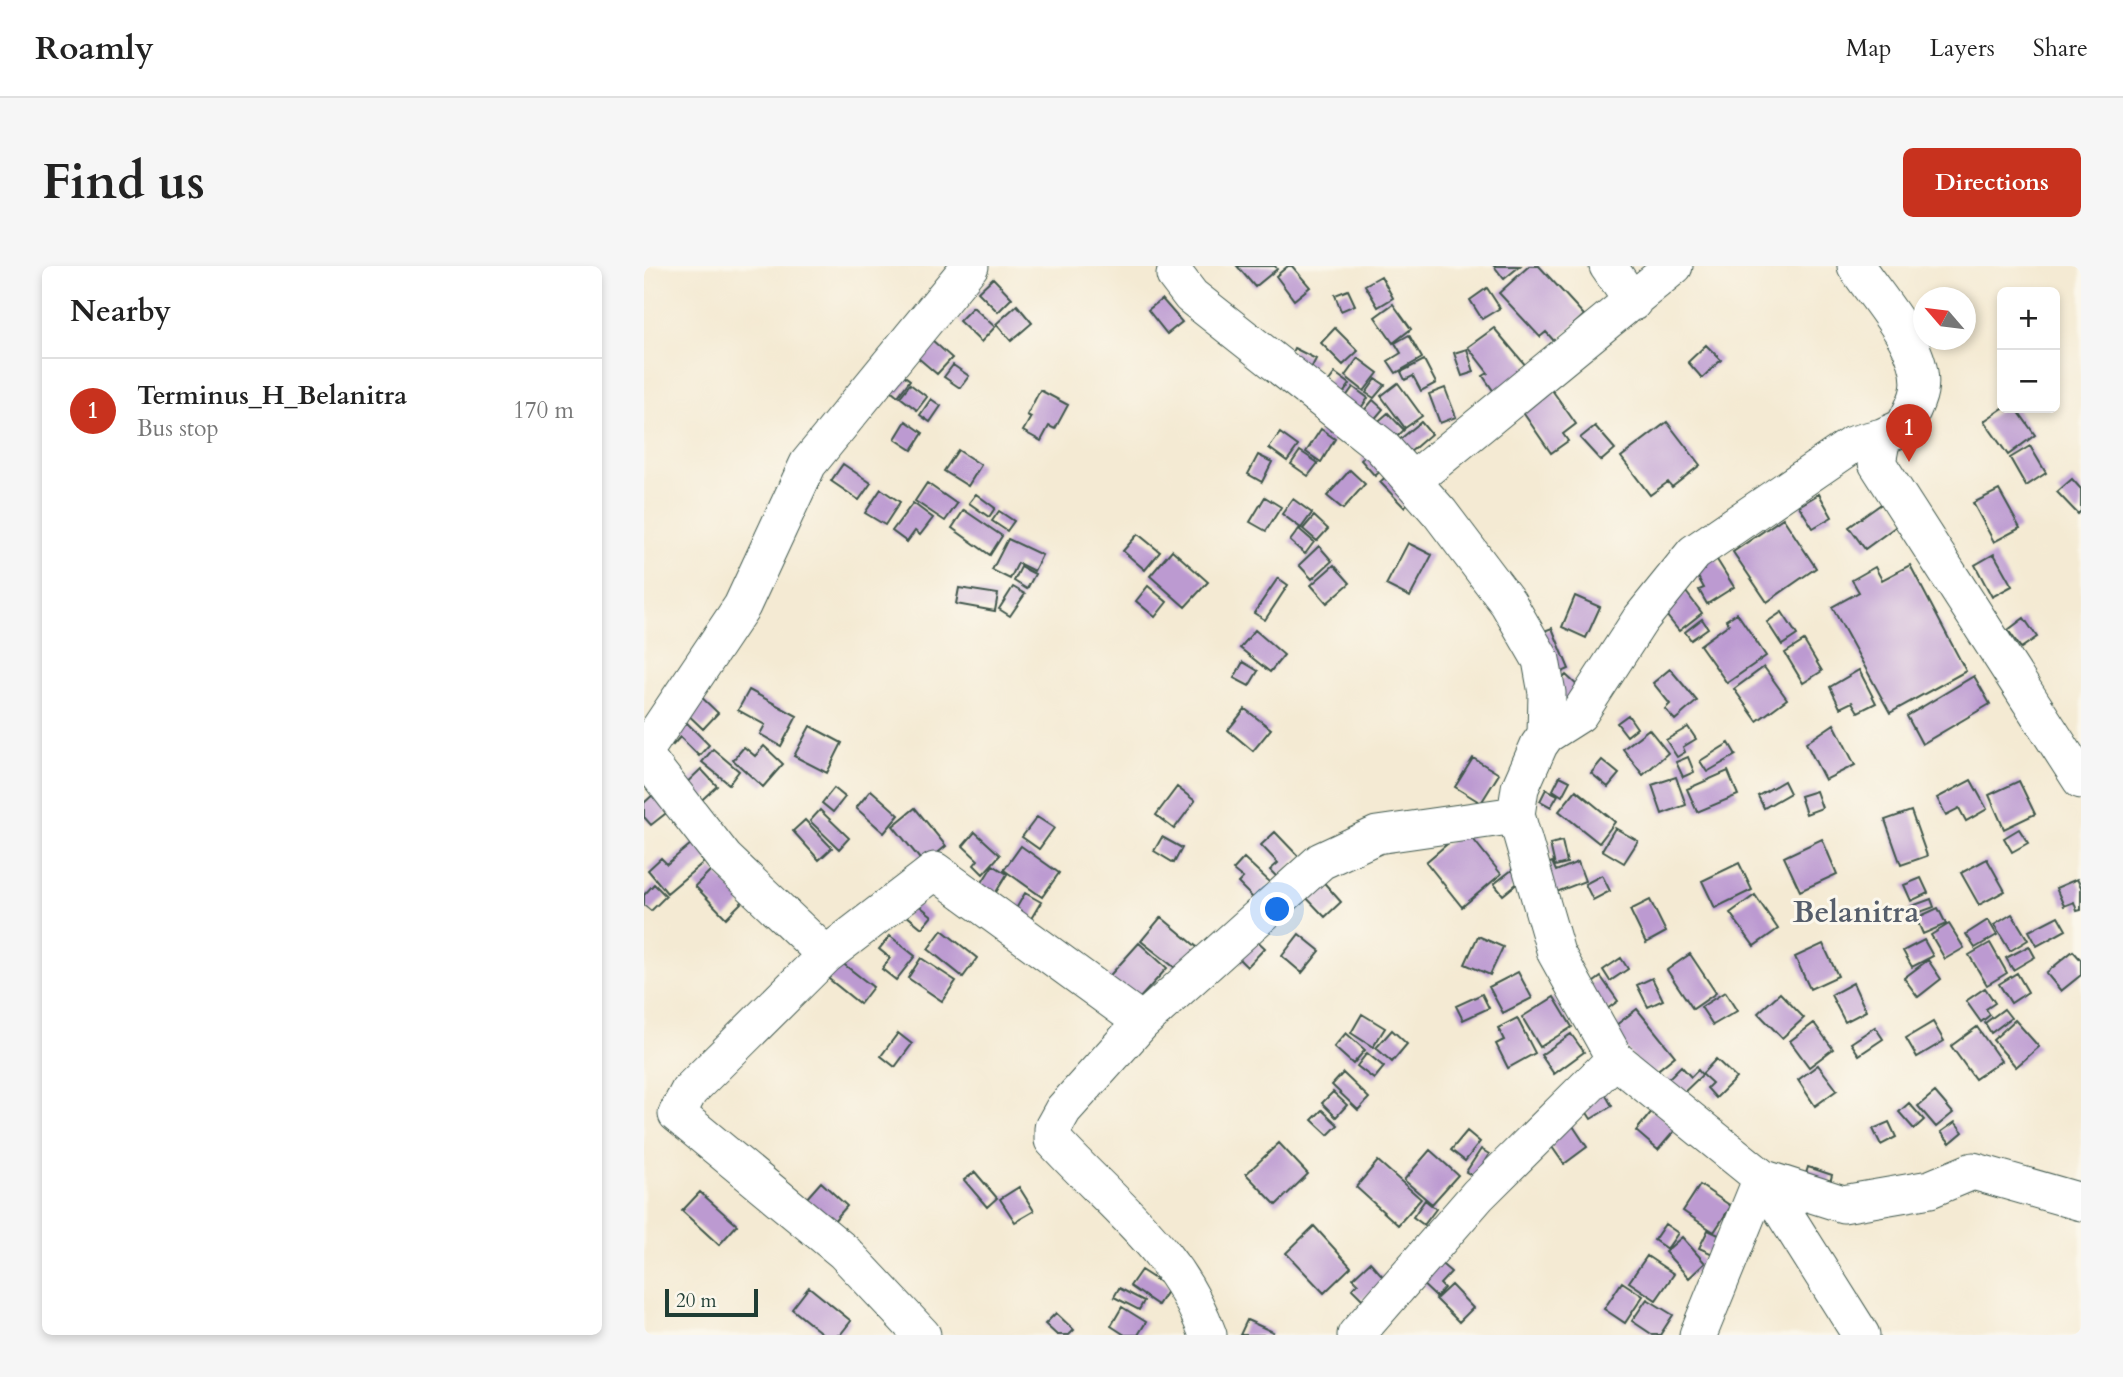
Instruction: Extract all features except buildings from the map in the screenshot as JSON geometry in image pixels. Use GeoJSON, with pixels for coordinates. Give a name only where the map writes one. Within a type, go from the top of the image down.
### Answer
{"type":"FeatureCollection","features":[{"type":"Feature","properties":{"kind":"street"},"geometry":{"type":"LineString","coordinates":[[827,955],[725,859],[644,754],[742,606],[808,464],[970,266]]}},
{"type":"Feature","properties":{"kind":"street"},"geometry":{"type":"LineString","coordinates":[[1608,266],[1633,302]]}},
{"type":"Feature","properties":{"kind":"street"},"geometry":{"type":"LineString","coordinates":[[1412,481],[1674,266]]}},
{"type":"Feature","properties":{"kind":"street"},"geometry":{"type":"LineString","coordinates":[[1546,735],[1579,714],[1640,620],[1694,553],[1852,445],[1882,437],[1904,427],[1920,391],[1918,368],[1906,337],[1856,266]]}},
{"type":"Feature","properties":{"kind":"street"},"geometry":{"type":"LineString","coordinates":[[1175,275],[1191,296],[1381,446],[1508,603],[1541,660],[1547,693],[1546,735],[1520,788],[1516,815],[1556,953],[1615,1059],[1762,1178],[1861,1335]]}},
{"type":"Feature","properties":{"kind":"street"},"geometry":{"type":"LineString","coordinates":[[1882,437],[1877,463],[2081,780]]}},
{"type":"Feature","properties":{"kind":"street"},"geometry":{"type":"LineString","coordinates":[[1208,1335],[1196,1301],[1149,1235],[1088,1179],[1053,1140],[1053,1128],[1063,1110],[1142,1022],[1321,861],[1377,835],[1516,815]]}},
{"type":"Feature","properties":{"kind":"street"},"geometry":{"type":"LineString","coordinates":[[922,1335],[844,1252],[677,1114],[689,1091],[827,955],[935,871],[1142,1022]]}},
{"type":"Feature","properties":{"kind":"street"},"geometry":{"type":"LineString","coordinates":[[1356,1335],[1478,1195],[1615,1059]]}},
{"type":"Feature","properties":{"kind":"street"},"geometry":{"type":"LineString","coordinates":[[1762,1178],[1843,1204],[1930,1189],[1973,1171],[2081,1202]]}},
{"type":"Feature","properties":{"kind":"street"},"geometry":{"type":"LineString","coordinates":[[1698,1335],[1762,1178]]}},
{"type":"Feature","properties":{"kind":"place","name":"Terminus_H_Belanitra"},"geometry":{"type":"Point","coordinates":[1909,462]}},
{"type":"Feature","properties":{"kind":"district","name":"Belanitra"},"geometry":{"type":"Point","coordinates":[1856,912]}}]}
